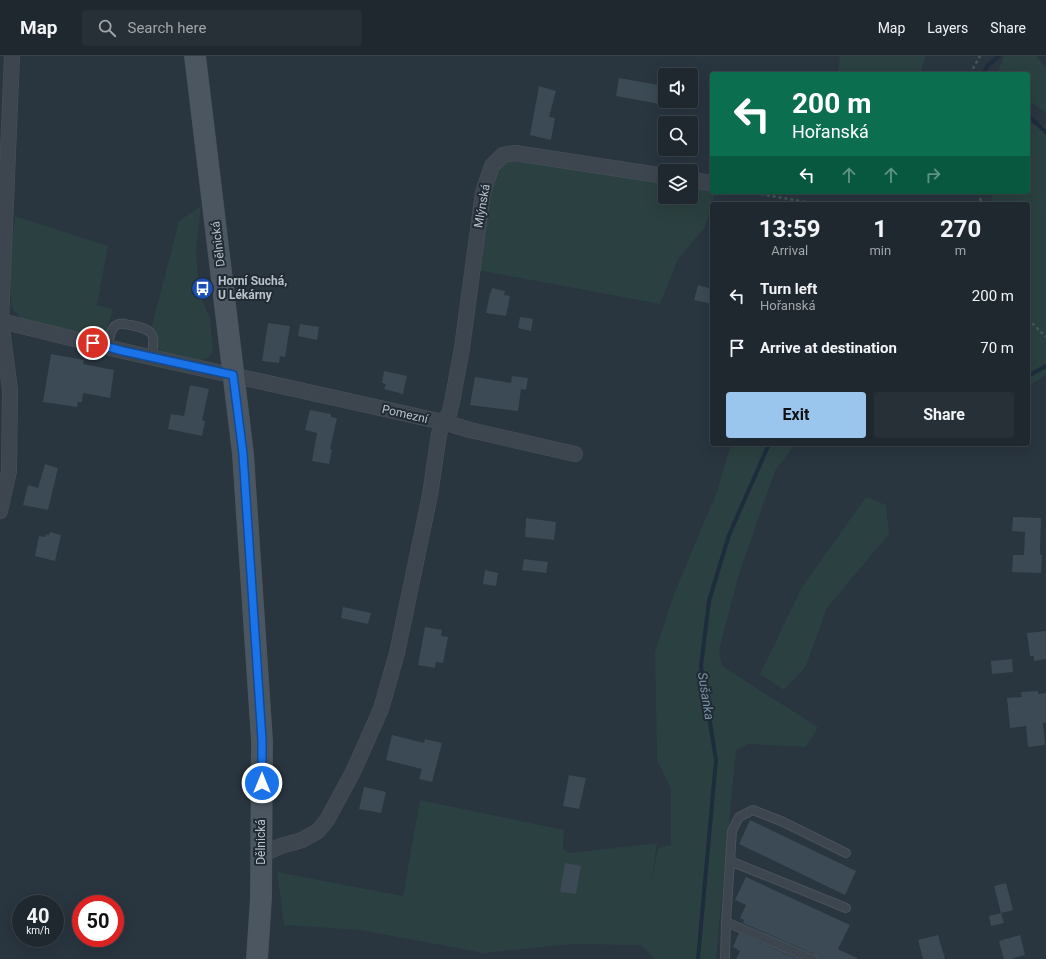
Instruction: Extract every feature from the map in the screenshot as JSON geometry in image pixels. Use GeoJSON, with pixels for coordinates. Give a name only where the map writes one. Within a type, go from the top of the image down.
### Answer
{"type":"FeatureCollection","features":[{"type":"Feature","properties":{"kind":"main road","name":"Dělnická"},"geometry":{"type":"LineString","coordinates":[[195,56],[243,454],[262,740],[261,898],[257,959]]}},
{"type":"Feature","properties":{"kind":"street"},"geometry":{"type":"LineString","coordinates":[[0,511],[9,470],[10,398],[1,321],[12,56]]}},
{"type":"Feature","properties":{"kind":"street","name":"Mlýnská"},"geometry":{"type":"LineString","coordinates":[[261,855],[281,846],[302,840],[318,831],[327,820],[353,772],[381,709],[397,653],[430,495],[439,434],[443,422],[449,414],[463,341],[483,192],[492,166],[503,155],[515,153],[658,175]]}},
{"type":"Feature","properties":{"kind":"street"},"geometry":{"type":"LineString","coordinates":[[698,181],[710,183]]}},
{"type":"Feature","properties":{"kind":"street","name":"Pomezní"},"geometry":{"type":"LineString","coordinates":[[1,321],[152,357],[443,422],[470,430],[575,454]]}},
{"type":"Feature","properties":{"kind":"lane"},"geometry":{"type":"LineString","coordinates":[[108,346],[112,329],[120,323],[146,328],[150,331],[154,339],[152,357]]}},
{"type":"Feature","properties":{"kind":"lane"},"geometry":{"type":"LineString","coordinates":[[725,959],[732,831],[739,816],[753,810],[781,821],[846,853]]}},
{"type":"Feature","properties":{"kind":"lane"},"geometry":{"type":"LineString","coordinates":[[730,860],[846,908]]}},
{"type":"Feature","properties":{"kind":"lane"},"geometry":{"type":"LineString","coordinates":[[726,922],[812,959]]}},
{"type":"Feature","properties":{"kind":"path"},"geometry":{"type":"LineString","coordinates":[[971,72],[980,56]]}},
{"type":"Feature","properties":{"kind":"path"},"geometry":{"type":"LineString","coordinates":[[760,194],[806,202]]}},
{"type":"Feature","properties":{"kind":"path"},"geometry":{"type":"LineString","coordinates":[[1030,321],[1046,337]]}},
{"type":"Feature","properties":{"kind":"green space"},"geometry":{"type":"Polygon","coordinates":[[[840,56],[926,56],[921,72],[838,72],[840,56]]]}},
{"type":"Feature","properties":{"kind":"green space"},"geometry":{"type":"Polygon","coordinates":[[[1004,56],[1036,56],[1046,68],[1046,113],[1030,101],[1030,72],[998,72],[1004,56]]]}},
{"type":"Feature","properties":{"kind":"green space"},"geometry":{"type":"Polygon","coordinates":[[[1030,123],[1046,126],[1046,375],[1030,386],[1030,202],[990,202],[992,194],[1030,194],[1030,123]]]}},
{"type":"Feature","properties":{"kind":"green space"},"geometry":{"type":"Polygon","coordinates":[[[503,155],[658,175],[658,204],[698,204],[698,183],[710,189],[710,194],[715,194],[712,202],[710,202],[710,210],[705,227],[678,259],[660,304],[472,269],[483,192],[503,155]]]}},
{"type":"Feature","properties":{"kind":"green space"},"geometry":{"type":"Polygon","coordinates":[[[201,206],[196,249],[199,292],[210,319],[213,351],[209,357],[197,362],[159,352],[156,331],[152,326],[179,221],[201,206]]]}},
{"type":"Feature","properties":{"kind":"green space"},"geometry":{"type":"Polygon","coordinates":[[[15,216],[108,246],[97,305],[113,309],[105,336],[54,328],[21,319],[11,306],[10,262],[15,216]]]}},
{"type":"Feature","properties":{"kind":"green space"},"geometry":{"type":"Polygon","coordinates":[[[730,446],[794,446],[775,471],[739,574],[719,650],[722,666],[818,727],[806,747],[748,744],[736,750],[716,959],[655,959],[641,945],[572,944],[484,953],[360,930],[284,925],[277,872],[403,896],[420,800],[564,830],[563,850],[571,853],[657,843],[651,884],[658,848],[671,845],[671,789],[657,760],[655,652],[674,594],[718,489],[730,446]]]}},
{"type":"Feature","properties":{"kind":"green space"},"geometry":{"type":"Polygon","coordinates":[[[866,497],[886,505],[889,534],[827,608],[806,666],[784,690],[760,674],[802,587],[866,497]]]}},
{"type":"Feature","properties":{"kind":"building"},"geometry":{"type":"Polygon","coordinates":[[[619,78],[658,85],[658,104],[616,96],[619,78]]]}},
{"type":"Feature","properties":{"kind":"building"},"geometry":{"type":"Polygon","coordinates":[[[539,86],[556,91],[549,117],[555,118],[551,140],[530,135],[539,86]]]}},
{"type":"Feature","properties":{"kind":"building"},"geometry":{"type":"Polygon","coordinates":[[[698,285],[710,288],[710,304],[694,300],[698,285]]]}},
{"type":"Feature","properties":{"kind":"building"},"geometry":{"type":"Polygon","coordinates":[[[492,288],[505,291],[504,295],[510,296],[506,316],[486,313],[492,288]]]}},
{"type":"Feature","properties":{"kind":"building"},"geometry":{"type":"Polygon","coordinates":[[[520,317],[533,319],[531,331],[518,328],[520,317]]]}},
{"type":"Feature","properties":{"kind":"building"},"geometry":{"type":"Polygon","coordinates":[[[268,323],[290,326],[285,357],[280,356],[279,363],[262,361],[268,323]]]}},
{"type":"Feature","properties":{"kind":"building"},"geometry":{"type":"Polygon","coordinates":[[[300,324],[319,327],[317,340],[298,336],[300,324]]]}},
{"type":"Feature","properties":{"kind":"building"},"geometry":{"type":"Polygon","coordinates":[[[51,354],[84,360],[83,364],[114,370],[110,398],[83,393],[82,402],[78,402],[77,407],[43,402],[51,354]]]}},
{"type":"Feature","properties":{"kind":"building"},"geometry":{"type":"Polygon","coordinates":[[[384,371],[407,376],[403,394],[384,389],[386,384],[382,383],[384,371]]]}},
{"type":"Feature","properties":{"kind":"building"},"geometry":{"type":"Polygon","coordinates":[[[512,376],[528,378],[526,390],[521,389],[518,411],[470,405],[475,377],[511,383],[512,376]]]}},
{"type":"Feature","properties":{"kind":"building"},"geometry":{"type":"Polygon","coordinates":[[[190,385],[209,389],[202,420],[205,421],[202,436],[168,429],[171,414],[184,416],[190,385]]]}},
{"type":"Feature","properties":{"kind":"building"},"geometry":{"type":"Polygon","coordinates":[[[310,410],[331,414],[331,417],[337,418],[330,449],[332,450],[329,464],[312,461],[317,433],[305,430],[310,410]]]}},
{"type":"Feature","properties":{"kind":"building"},"geometry":{"type":"Polygon","coordinates":[[[45,464],[58,468],[48,510],[23,505],[28,485],[38,488],[45,464]]]}},
{"type":"Feature","properties":{"kind":"building"},"geometry":{"type":"Polygon","coordinates":[[[1013,517],[1041,518],[1041,573],[1012,572],[1013,555],[1024,555],[1025,532],[1012,531],[1013,517]]]}},
{"type":"Feature","properties":{"kind":"building"},"geometry":{"type":"Polygon","coordinates":[[[526,518],[556,522],[554,540],[525,537],[526,518]]]}},
{"type":"Feature","properties":{"kind":"building"},"geometry":{"type":"Polygon","coordinates":[[[50,532],[61,535],[55,561],[35,556],[39,536],[45,537],[46,534],[49,535],[50,532]]]}},
{"type":"Feature","properties":{"kind":"building"},"geometry":{"type":"Polygon","coordinates":[[[524,559],[548,562],[546,573],[522,570],[524,559]]]}},
{"type":"Feature","properties":{"kind":"building"},"geometry":{"type":"Polygon","coordinates":[[[485,570],[498,573],[496,586],[483,584],[485,570]]]}},
{"type":"Feature","properties":{"kind":"building"},"geometry":{"type":"Polygon","coordinates":[[[343,607],[371,613],[368,624],[341,618],[343,607]]]}},
{"type":"Feature","properties":{"kind":"building"},"geometry":{"type":"Polygon","coordinates":[[[425,627],[442,630],[441,636],[448,637],[443,663],[436,662],[435,668],[418,665],[425,627]]]}},
{"type":"Feature","properties":{"kind":"building"},"geometry":{"type":"Polygon","coordinates":[[[1046,631],[1046,659],[1034,661],[1034,656],[1030,656],[1027,633],[1046,631]]]}},
{"type":"Feature","properties":{"kind":"building"},"geometry":{"type":"Polygon","coordinates":[[[1012,659],[1013,672],[992,674],[991,661],[1012,659]]]}},
{"type":"Feature","properties":{"kind":"building"},"geometry":{"type":"Polygon","coordinates":[[[1038,691],[1038,694],[1046,693],[1046,723],[1043,723],[1045,745],[1028,747],[1026,726],[1010,728],[1007,698],[1022,697],[1021,692],[1038,691]]]}},
{"type":"Feature","properties":{"kind":"building"},"geometry":{"type":"Polygon","coordinates":[[[392,735],[424,743],[425,739],[442,743],[432,782],[419,779],[422,769],[386,760],[392,735]]]}},
{"type":"Feature","properties":{"kind":"building"},"geometry":{"type":"Polygon","coordinates":[[[569,775],[586,778],[579,809],[563,806],[569,775]]]}},
{"type":"Feature","properties":{"kind":"building"},"geometry":{"type":"Polygon","coordinates":[[[364,787],[386,792],[381,813],[359,809],[364,787]]]}},
{"type":"Feature","properties":{"kind":"building"},"geometry":{"type":"Polygon","coordinates":[[[750,820],[856,871],[845,895],[739,844],[750,820]]]}},
{"type":"Feature","properties":{"kind":"building"},"geometry":{"type":"Polygon","coordinates":[[[565,863],[581,866],[576,894],[560,892],[565,863]]]}},
{"type":"Feature","properties":{"kind":"building"},"geometry":{"type":"Polygon","coordinates":[[[746,877],[850,925],[838,949],[859,959],[817,959],[814,954],[743,923],[744,920],[740,918],[746,905],[735,900],[746,877]]]}},
{"type":"Feature","properties":{"kind":"building"},"geometry":{"type":"Polygon","coordinates":[[[1006,883],[1013,910],[1001,913],[994,886],[1006,883]]]}},
{"type":"Feature","properties":{"kind":"building"},"geometry":{"type":"Polygon","coordinates":[[[1001,913],[1004,923],[991,926],[989,916],[1001,913]]]}},
{"type":"Feature","properties":{"kind":"building"},"geometry":{"type":"Polygon","coordinates":[[[739,933],[798,959],[736,959],[740,951],[733,947],[739,933]]]}},
{"type":"Feature","properties":{"kind":"building"},"geometry":{"type":"Polygon","coordinates":[[[938,935],[945,959],[923,959],[918,940],[938,935]]]}},
{"type":"Feature","properties":{"kind":"building"},"geometry":{"type":"Polygon","coordinates":[[[1020,935],[1025,955],[1011,959],[1004,959],[999,941],[1020,935]]]}},
{"type":"Feature","properties":{"kind":"waterway","name":"Sušanka"},"geometry":{"type":"LineString","coordinates":[[985,72],[988,65],[999,56]]}},
{"type":"Feature","properties":{"kind":"waterway","name":"Sušanka"},"geometry":{"type":"LineString","coordinates":[[1030,118],[1046,132]]}},
{"type":"Feature","properties":{"kind":"waterway","name":"Sušanka"},"geometry":{"type":"LineString","coordinates":[[1030,375],[1046,366]]}},
{"type":"Feature","properties":{"kind":"waterway","name":"Sušanka"},"geometry":{"type":"LineString","coordinates":[[698,959],[716,760],[701,666],[709,601],[729,535],[768,446]]}},
{"type":"Feature","properties":{"kind":"place","name":"Horní Suchá, U Lékárny"},"geometry":{"type":"Point","coordinates":[203,288]}},
{"type":"Feature","properties":{"kind":"route"},"geometry":{"type":"LineString","coordinates":[[93,343],[233,375],[243,454],[262,740],[262,783]]}}]}
